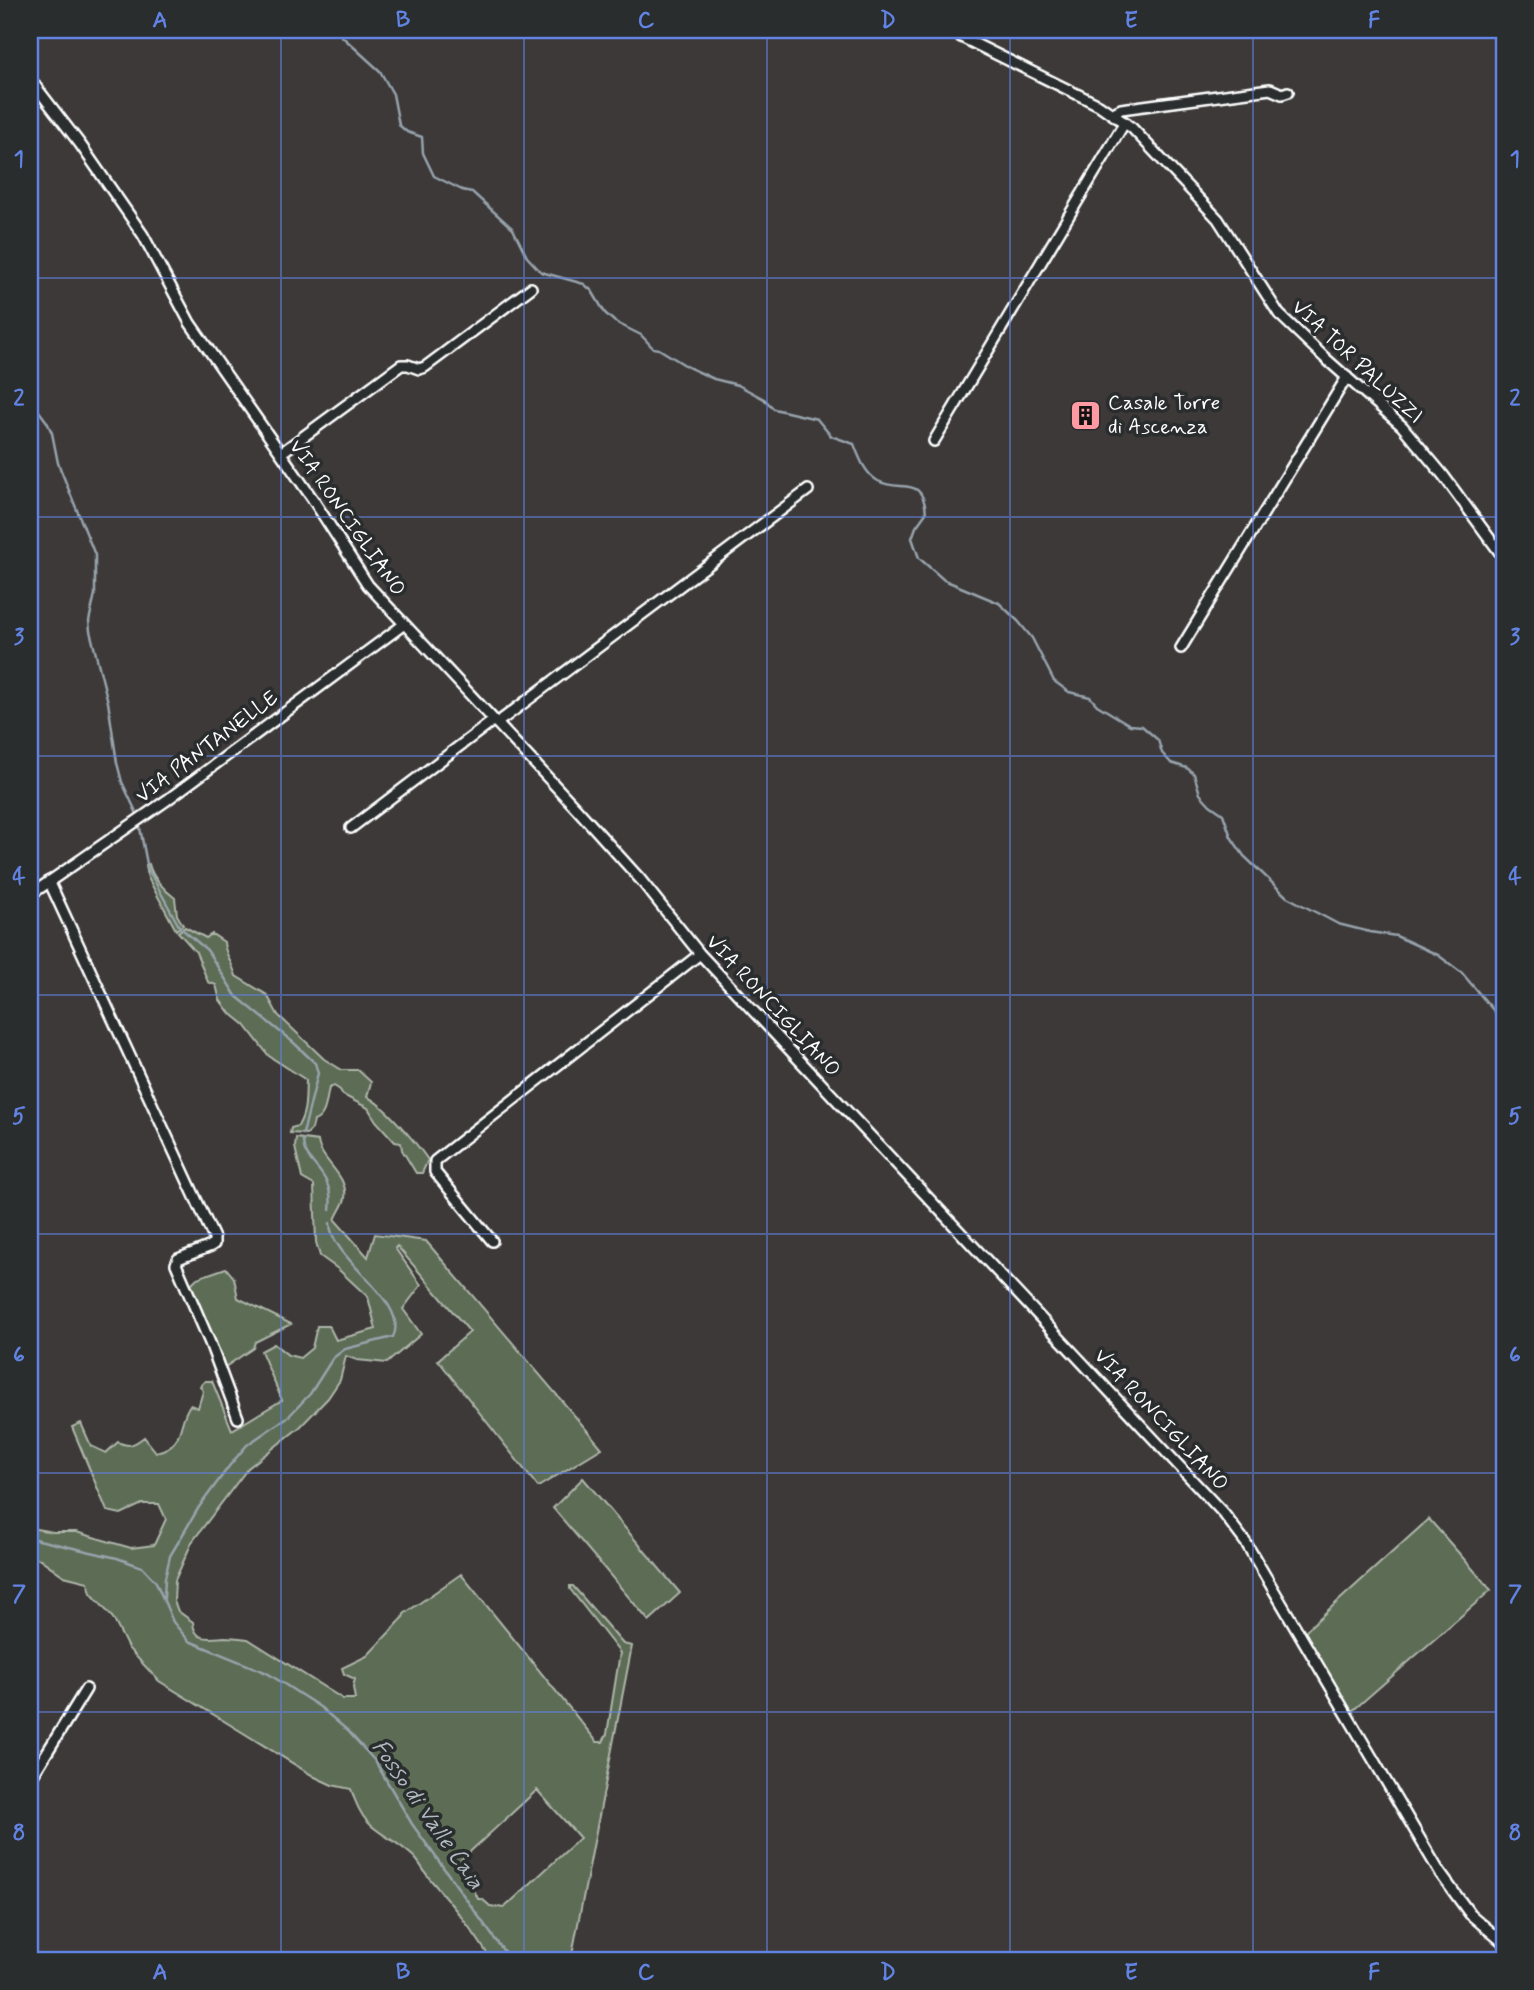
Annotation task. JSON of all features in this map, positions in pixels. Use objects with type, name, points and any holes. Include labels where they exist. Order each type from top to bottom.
[{"type":"street","name":"VIA TOR PALUZZI","points":[[947,30],[1113,113],[1125,122],[1218,219],[1279,314],[1410,435],[1451,485],[1504,558]]},
{"type":"street","name":"VIA RONCIGLIANO","points":[[30,79],[80,144],[143,235],[190,323],[281,453],[364,580],[640,879],[699,954],[1224,1514],[1246,1543],[1440,1873],[1470,1914],[1504,1943]]},
{"type":"street","points":[[1113,113],[1121,109],[1270,89],[1282,94],[1289,92]]},
{"type":"street","points":[[934,441],[1125,122]]},
{"type":"street","points":[[281,453],[401,365],[419,369],[425,367],[531,288]]},
{"type":"street","points":[[1181,648],[1347,377]]},
{"type":"street","points":[[351,828],[808,490]]},
{"type":"street","name":"VIA PANTANELLE","points":[[30,895],[167,800],[403,625]]},
{"type":"street","points":[[49,881],[214,1238],[214,1244],[178,1259],[176,1264],[238,1418]]},
{"type":"street","points":[[492,1241],[435,1172],[435,1161],[699,954]]},
{"type":"street","points":[[30,1780],[86,1689]]},
{"type":"green space","points":[[149,864],[159,883],[175,898],[177,915],[183,925],[176,930],[148,878],[146,865]]},
{"type":"green space","points":[[185,927],[206,938],[212,934],[224,942],[236,976],[267,995],[278,1015],[324,1059],[342,1070],[358,1070],[371,1082],[367,1097],[391,1116],[428,1160],[422,1173],[416,1173],[402,1150],[401,1143],[395,1142],[368,1108],[343,1095],[334,1086],[329,1088],[324,1111],[314,1121],[312,1129],[307,1134],[290,1133],[291,1128],[298,1126],[303,1115],[306,1080],[269,1056],[245,1025],[229,1012],[220,1000],[216,985],[208,982],[196,952],[178,932]]},
{"type":"green space","points":[[296,1138],[318,1141],[324,1155],[343,1182],[345,1190],[344,1201],[335,1220],[368,1257],[375,1234],[426,1241],[602,1448],[538,1487],[438,1360],[470,1332],[397,1246],[395,1248],[421,1285],[403,1309],[421,1334],[387,1363],[346,1356],[340,1380],[328,1398],[300,1427],[248,1468],[192,1542],[175,1580],[174,1601],[178,1611],[193,1622],[196,1633],[200,1636],[248,1639],[343,1699],[355,1699],[355,1679],[344,1674],[342,1668],[367,1656],[404,1614],[461,1574],[597,1742],[603,1742],[607,1734],[620,1653],[570,1589],[570,1586],[573,1586],[623,1644],[632,1646],[571,1960],[491,1960],[470,1928],[416,1859],[369,1824],[351,1789],[332,1785],[315,1777],[159,1681],[128,1648],[113,1618],[91,1593],[88,1582],[64,1576],[40,1559],[30,1557],[30,1528],[76,1532],[131,1548],[154,1545],[166,1519],[159,1504],[142,1504],[121,1514],[107,1511],[72,1427],[81,1423],[91,1446],[106,1453],[118,1442],[132,1444],[144,1437],[156,1452],[166,1449],[177,1439],[190,1405],[198,1408],[203,1391],[200,1386],[205,1381],[212,1381],[232,1430],[282,1400],[261,1351],[274,1344],[288,1355],[300,1358],[312,1348],[317,1326],[329,1326],[336,1340],[376,1329],[368,1297],[320,1256],[316,1242],[314,1185],[302,1178],[295,1147]],"holes":[[[537,1790],[580,1838],[504,1908],[490,1906],[478,1899],[461,1860]]]},
{"type":"green space","points":[[226,1268],[234,1278],[238,1298],[291,1324],[255,1342],[253,1348],[225,1367],[190,1285],[197,1278]]},
{"type":"green space","points":[[583,1478],[680,1593],[649,1621],[553,1508]]},
{"type":"green space","points":[[1429,1519],[1491,1590],[1350,1713],[1303,1633]]},
{"type":"waterway","points":[[335,30],[380,71],[393,94],[399,125],[407,132],[422,137],[423,153],[434,176],[472,192],[513,229],[527,257],[541,272],[584,284],[615,322],[641,335],[653,348],[688,367],[714,379],[738,385],[764,399],[774,409],[817,419],[831,436],[854,444],[866,470],[878,481],[916,489],[924,501],[926,513],[912,538],[919,558],[944,580],[999,603],[1032,638],[1054,681],[1069,692],[1090,697],[1097,705],[1130,725],[1142,726],[1158,740],[1162,753],[1171,763],[1187,768],[1194,774],[1200,794],[1223,814],[1231,837],[1244,856],[1287,897],[1338,924],[1396,936],[1438,955],[1462,973],[1504,1023]]},
{"type":"waterway","points":[[30,399],[52,433],[58,463],[95,555],[95,594],[89,621],[90,631],[108,702],[117,763],[122,782],[137,814]]},
{"type":"waterway","points":[[140,828],[148,869],[180,928]]},
{"type":"waterway","points":[[183,930],[207,950],[236,996],[315,1063],[318,1073],[303,1134]]},
{"type":"waterway","points":[[303,1140],[304,1149],[328,1185],[330,1210]]},
{"type":"waterway","points":[[164,1598],[170,1556],[199,1507],[247,1445],[289,1416],[310,1394],[333,1358],[345,1349],[393,1337],[395,1323],[391,1309],[342,1251],[333,1237],[330,1223]]},
{"type":"waterway","name":"Fosso di Valle Caia","points":[[30,1538],[117,1558],[142,1567],[156,1582],[173,1622],[189,1641],[267,1673],[320,1707],[348,1731],[375,1761],[412,1824],[510,1960]]},
{"type":"place","name":"Casale Torre di Ascenza","points":[[1085,415]]}]
